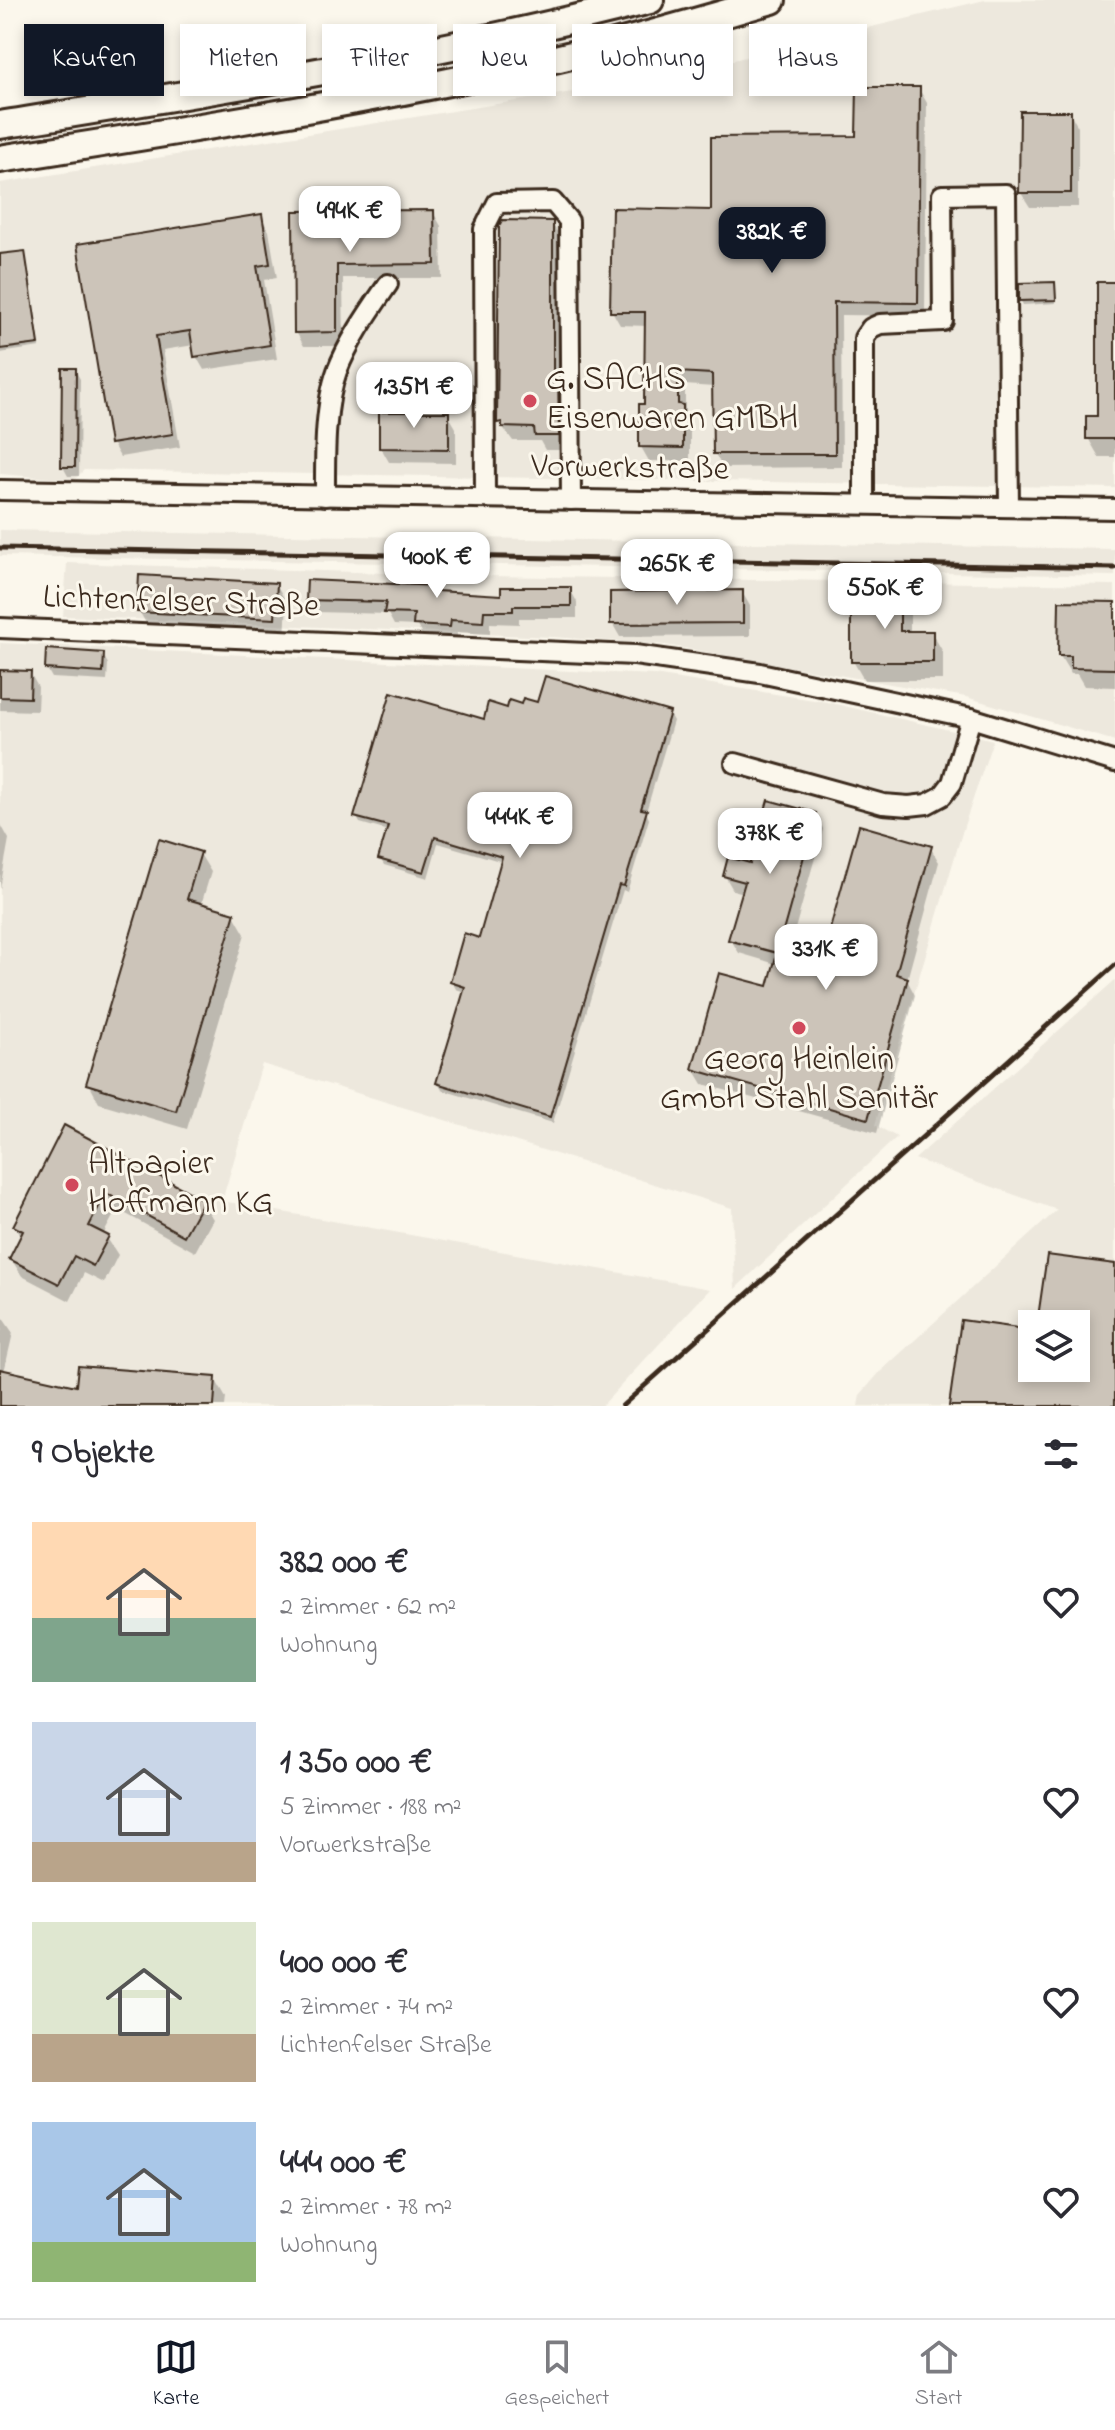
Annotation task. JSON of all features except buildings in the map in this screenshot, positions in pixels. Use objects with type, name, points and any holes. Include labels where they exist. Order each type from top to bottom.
[{"type":"highway","points":[[0,125],[391,60],[555,25],[650,0]]},
{"type":"highway","points":[[0,159],[231,123],[393,93],[551,60],[772,0]]},
{"type":"street","points":[[864,504],[864,338],[871,328],[880,324],[943,321],[942,195],[1006,194],[1009,507]]},
{"type":"street","points":[[485,498],[484,229],[497,203],[553,202],[569,221],[571,500]]},
{"type":"street","points":[[325,496],[326,433],[337,373],[361,323],[388,284]]},
{"type":"street","name":"Vorwerkstraße","points":[[0,490],[1115,509]]},
{"type":"street","name":"Lichtenfelser Straße","points":[[0,628],[635,655],[760,673],[971,718],[1115,762]]},
{"type":"street","points":[[735,763],[883,804],[927,804],[942,796],[952,783],[971,718]]},
{"type":"shaded area","points":[[985,0],[1115,0],[1115,488],[84,470],[74,480],[0,474],[0,183],[572,92],[572,96],[733,96],[733,60],[749,56],[749,96],[867,96],[867,28]]},
{"type":"shaded area","points":[[0,530],[1115,549],[1115,576],[0,556]]},
{"type":"shaded area","points":[[67,563],[482,576],[1115,585],[1115,741],[966,697],[665,645],[553,637],[63,616]]},
{"type":"shaded area","points":[[0,643],[654,675],[827,702],[993,740],[964,826],[875,1125],[897,1137],[735,1289],[732,1208],[262,1064],[222,1201],[710,1289],[602,1406],[0,1406]]},
{"type":"shaded area","points":[[1115,980],[1115,1406],[858,1406],[860,1395],[880,1372],[1057,1210],[915,1159]]},
{"type":"railway","points":[[0,548],[1115,568]]},
{"type":"railway","points":[[622,1406],[1115,965]]},
{"type":"place","name":"G. SACHS Eisenwaren GMBH","points":[[530,401]]},
{"type":"place","name":"Georg Heinlein GmbH Stahl Sanitär","points":[[799,1028]]},
{"type":"place","name":"Altpapier Hoffmann KG","points":[[72,1185]]}]
